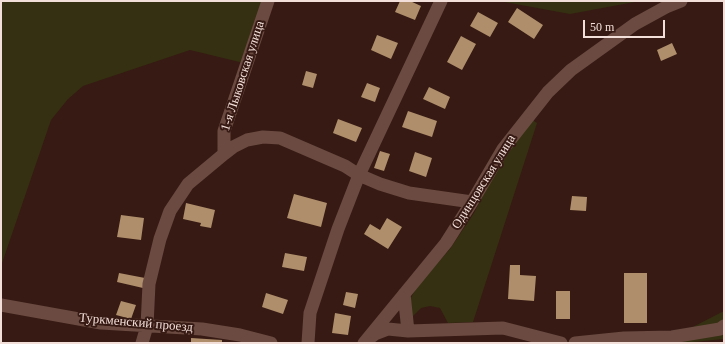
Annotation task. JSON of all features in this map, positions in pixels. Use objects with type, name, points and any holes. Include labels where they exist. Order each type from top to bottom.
[{"type":"street","name":"1-я Лыковская улица","points":[[224,154],[224,131],[268,1]]},
{"type":"street","points":[[308,343],[310,313],[338,230],[359,175],[441,1]]},
{"type":"street","name":"Одинцовская улица","points":[[365,342],[446,243],[472,202],[502,149],[548,92],[571,70],[635,24],[666,7],[681,1]]},
{"type":"street","points":[[142,343],[147,326],[149,284],[160,239],[170,212],[188,184],[233,147],[247,140],[263,137],[280,138],[345,166],[359,175],[380,184],[409,193],[472,202]]},
{"type":"street","points":[[404,294],[408,331]]},
{"type":"street","name":"Туркменский проезд","points":[[1,306],[101,323],[202,329],[240,335],[271,343]]},
{"type":"street","points":[[575,343],[624,338],[672,337],[720,329],[724,326]]},
{"type":"street","points":[[365,342],[375,334],[388,329],[408,331],[503,328],[561,343]]},
{"type":"shaded area","points":[[1,1],[272,1],[252,65],[190,50],[83,86],[68,99],[51,120],[1,266]]},
{"type":"shaded area","points":[[499,1],[640,1],[570,14]]},
{"type":"shaded area","points":[[531,119],[537,123],[473,322],[448,323],[440,308],[430,306],[421,308],[412,317],[408,303],[418,285],[450,249],[474,213],[503,158]]},
{"type":"shaded area","points":[[724,311],[724,339],[683,343],[685,331]]},
{"type":"building","points":[[400,1],[410,1],[421,6],[415,20],[395,12]]},
{"type":"building","points":[[517,8],[543,25],[534,39],[508,22]]},
{"type":"building","points":[[478,12],[498,23],[490,37],[470,26]]},
{"type":"building","points":[[377,35],[398,43],[391,59],[371,50]]},
{"type":"building","points":[[461,36],[476,44],[462,70],[447,62]]},
{"type":"building","points":[[672,43],[677,54],[661,61],[657,50]]},
{"type":"building","points":[[306,71],[317,74],[313,88],[302,85]]},
{"type":"building","points":[[367,83],[380,88],[375,102],[361,97]]},
{"type":"building","points":[[429,87],[450,97],[445,109],[423,99]]},
{"type":"building","points":[[408,111],[437,121],[432,137],[402,127]]},
{"type":"building","points":[[338,119],[362,128],[356,142],[333,133]]},
{"type":"building","points":[[380,151],[390,154],[384,171],[374,168]]},
{"type":"building","points":[[415,152],[432,158],[426,177],[409,171]]},
{"type":"building","points":[[294,194],[327,203],[321,227],[287,218]]},
{"type":"building","points":[[572,196],[587,197],[586,211],[570,210]]},
{"type":"building","points":[[186,203],[215,210],[211,228],[200,226],[201,223],[183,219]]},
{"type":"building","points":[[121,215],[144,218],[141,240],[117,237]]},
{"type":"building","points":[[387,218],[402,227],[388,249],[364,234],[370,224],[380,230]]},
{"type":"building","points":[[285,253],[307,257],[304,271],[282,267]]},
{"type":"building","points":[[510,265],[520,265],[520,275],[536,276],[534,301],[508,299]]},
{"type":"building","points":[[119,273],[145,278],[143,288],[117,282]]},
{"type":"building","points":[[624,273],[647,273],[647,323],[624,323]]},
{"type":"building","points":[[556,291],[570,291],[570,319],[556,319]]},
{"type":"building","points":[[346,292],[358,294],[355,308],[343,305]]},
{"type":"building","points":[[266,293],[288,300],[283,314],[262,307]]},
{"type":"building","points":[[121,301],[136,305],[131,319],[116,315]]},
{"type":"building","points":[[335,313],[351,316],[348,335],[332,333]]},
{"type":"building","points":[[191,338],[222,340],[222,343],[191,343]]}]
